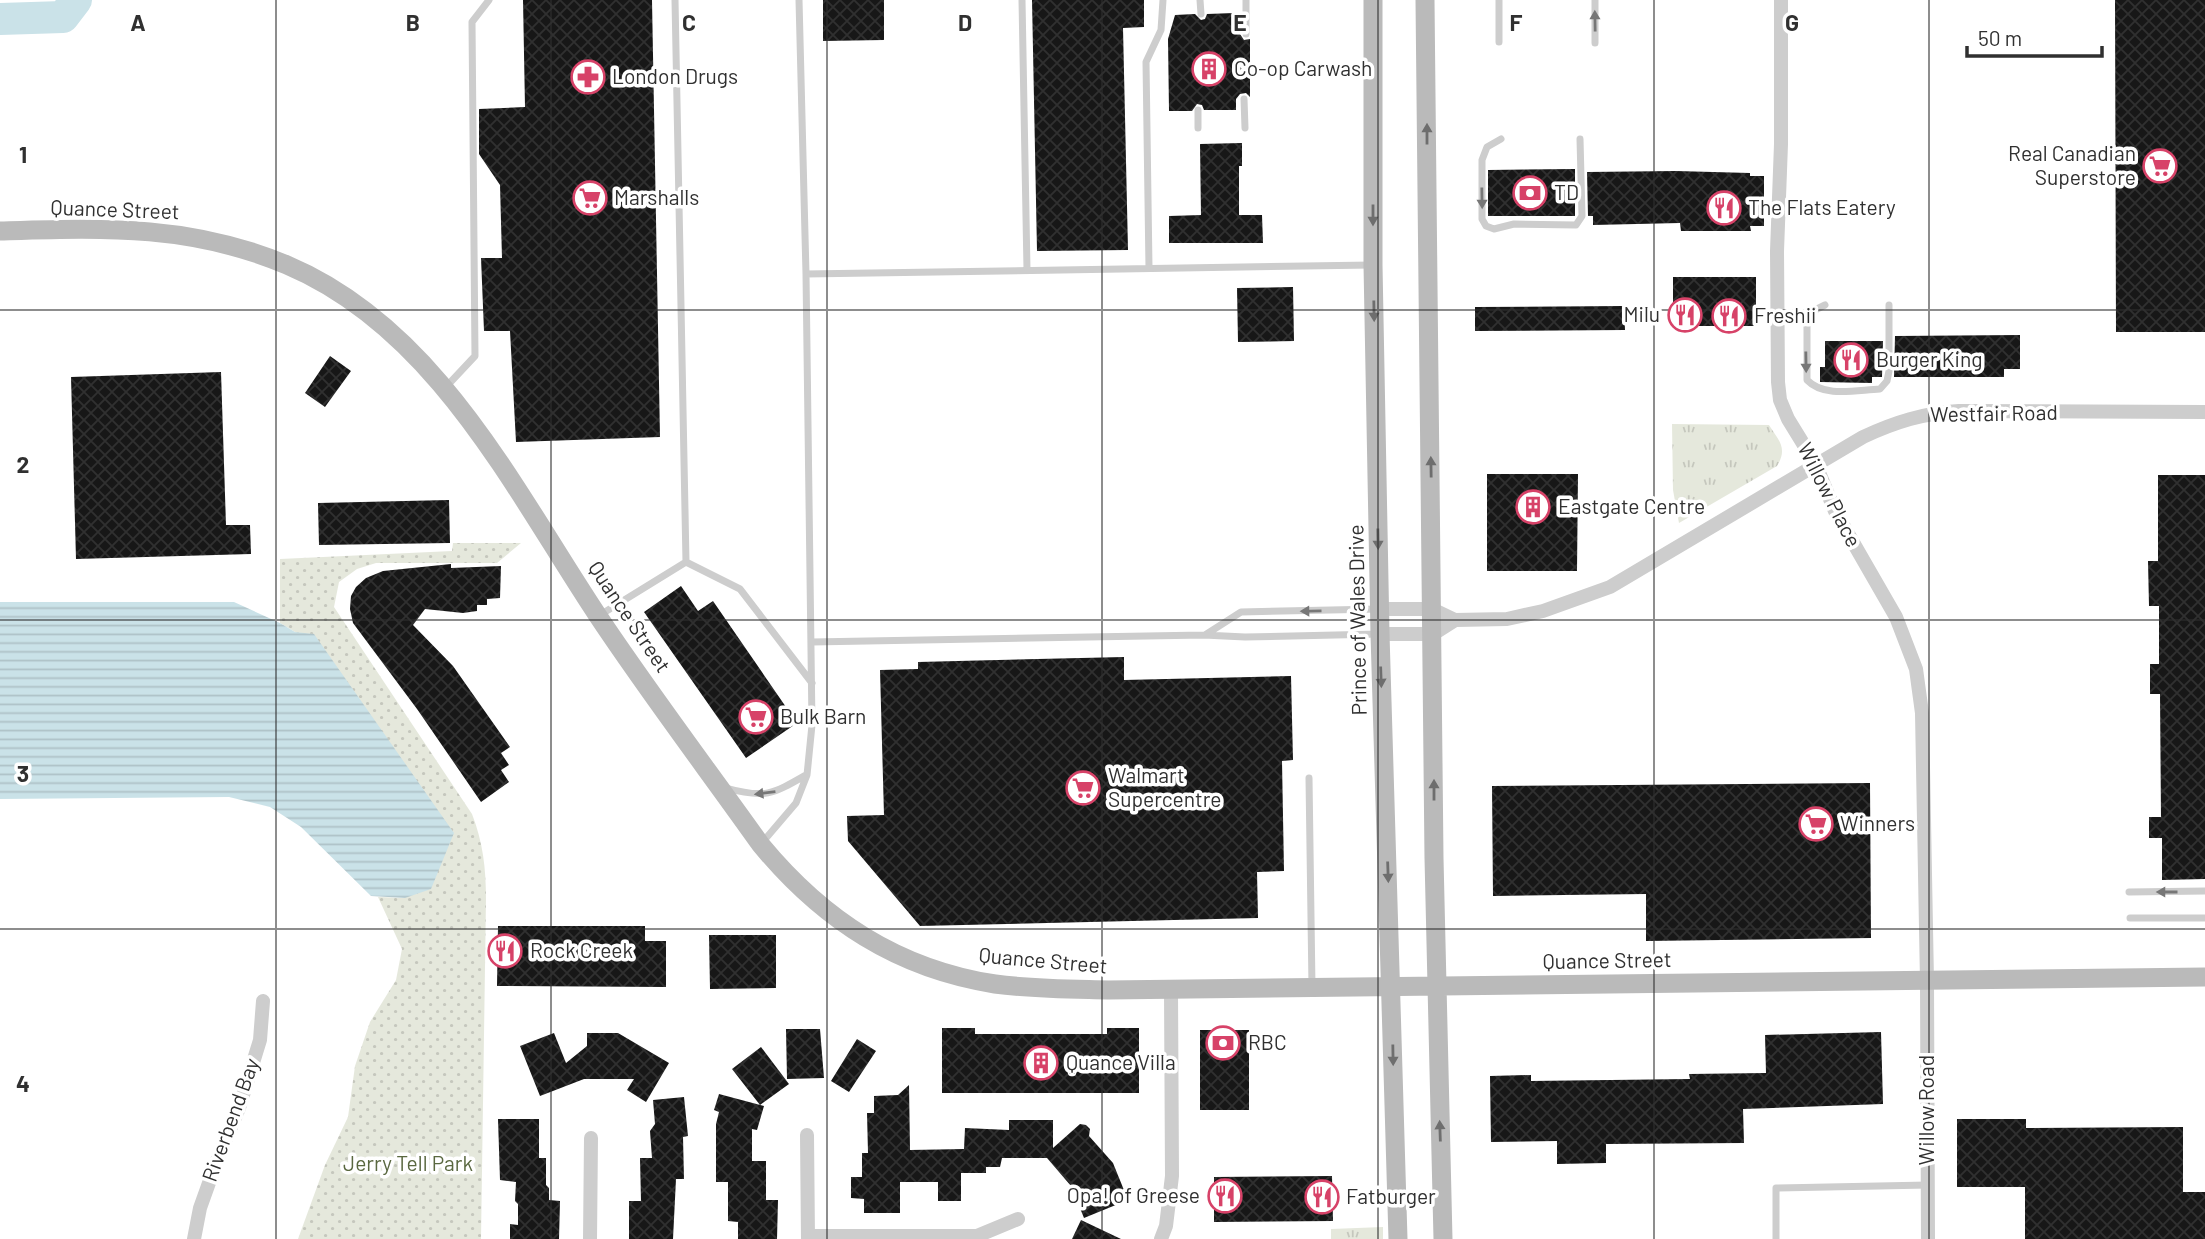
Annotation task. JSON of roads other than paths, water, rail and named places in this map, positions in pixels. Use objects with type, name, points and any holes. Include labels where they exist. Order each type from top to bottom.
[{"type":"street","name":"Prince of Wales Drive","points":[[1373,0],[1373,265],[1379,609],[1398,1239]]},
{"type":"street","points":[[1425,0],[1436,986],[1443,1239]]},
{"type":"street","name":"Willow Place","points":[[1781,0],[1781,144],[1777,251],[1779,393],[1788,419],[1815,463],[1835,512],[1896,617],[1916,669],[1922,713],[1927,981]]},
{"type":"street","name":"Quance Street","points":[[0,231],[115,228],[205,238],[289,266],[352,302],[412,354],[444,389],[478,433],[541,525],[598,616],[761,845],[784,873],[842,924],[879,947],[915,963],[995,984],[1040,988],[1171,990],[2205,977]]},
{"type":"street","name":"Westfair Road","points":[[1379,609],[1432,609],[1455,620],[1507,619],[1544,611],[1610,587],[1815,463],[1885,427],[1921,415],[2205,412]]},
{"type":"street","points":[[1380,635],[1433,634],[1455,620]]},
{"type":"street","name":"Willow Road","points":[[1927,981],[1928,1239]]},
{"type":"street","points":[[1161,1239],[1167,1226],[1173,1166],[1171,990]]},
{"type":"street","name":"Riverbend Bay","points":[[194,1239],[200,1208],[239,1108],[260,1040],[263,1001]]},
{"type":"street","points":[[807,1135],[808,1238],[977,1236],[1018,1219]]},
{"type":"street","points":[[590,1239],[591,1138]]},
{"type":"lane","points":[[444,389],[475,356],[472,22],[489,0]]},
{"type":"lane","points":[[675,0],[686,562]]},
{"type":"lane","points":[[761,845],[796,803],[807,775],[811,755],[813,683],[799,0]]},
{"type":"lane","points":[[1021,0],[1027,270]]},
{"type":"lane","points":[[1149,268],[1146,62],[1161,30],[1163,0]]},
{"type":"lane","points":[[1200,0],[1201,14]]},
{"type":"lane","points":[[1246,0],[1246,34]]},
{"type":"lane","points":[[1499,0],[1499,42]]},
{"type":"lane","points":[[1595,0],[1595,43]]},
{"type":"lane","points":[[1244,99],[1245,128]]},
{"type":"lane","points":[[1198,110],[1198,128]]},
{"type":"lane","points":[[1501,139],[1487,147],[1482,160],[1482,219],[1486,226],[1494,229],[1514,224],[1576,225],[1582,216],[1580,139]]},
{"type":"lane","points":[[806,274],[1373,265]]},
{"type":"lane","points":[[1825,304],[1807,314],[1806,334],[1807,380],[1813,387],[1823,391],[1880,389],[1887,381],[1889,304]]},
{"type":"lane","points":[[598,616],[686,562]]},
{"type":"lane","points":[[686,562],[740,589],[813,683]]},
{"type":"lane","points":[[1204,635],[1241,612],[1379,609]]},
{"type":"lane","points":[[812,642],[1204,635],[1380,635]]},
{"type":"lane","points":[[719,786],[748,794],[773,793],[807,775]]},
{"type":"lane","points":[[1309,778],[1312,988]]},
{"type":"lane","points":[[2129,892],[2205,891]]},
{"type":"lane","points":[[2130,918],[2205,918]]},
{"type":"lane","points":[[1776,1239],[1776,1188],[1928,1185]]},
{"type":"water","points":[[0,602],[234,602],[295,632],[314,634],[454,833],[431,889],[405,898],[371,896],[301,827],[270,807],[229,797],[0,799]]},
{"type":"waterway","points":[[0,19],[63,17],[76,0]]},
{"type":"place","name":"Co-op Carwash","points":[[1209,69]]},
{"type":"place","name":"London Drugs","points":[[588,77]]},
{"type":"place","name":"Real Canadian Superstore","points":[[2160,166]]},
{"type":"place","name":"TD","points":[[1530,193]]},
{"type":"place","name":"Marshalls","points":[[590,198]]},
{"type":"place","name":"The Flats Eatery","points":[[1724,208]]},
{"type":"place","name":"Milu","points":[[1685,315]]},
{"type":"place","name":"Freshii","points":[[1729,316]]},
{"type":"place","name":"Burger King","points":[[1851,360]]},
{"type":"place","name":"Eastgate Centre","points":[[1533,507]]},
{"type":"place","name":"Bulk Barn","points":[[756,717]]},
{"type":"place","name":"Walmart Supercentre","points":[[1083,788]]},
{"type":"place","name":"Winners","points":[[1816,824]]},
{"type":"place","name":"Rock Creek","points":[[505,951]]},
{"type":"place","name":"RBC","points":[[1223,1043]]},
{"type":"place","name":"Quance Villa","points":[[1041,1063]]},
{"type":"place","name":"Opa! of Greese","points":[[1225,1196]]},
{"type":"place","name":"Fatburger","points":[[1322,1197]]},
{"type":"park label","name":"Jerry Tell Park","points":[[408,1164]]}]
